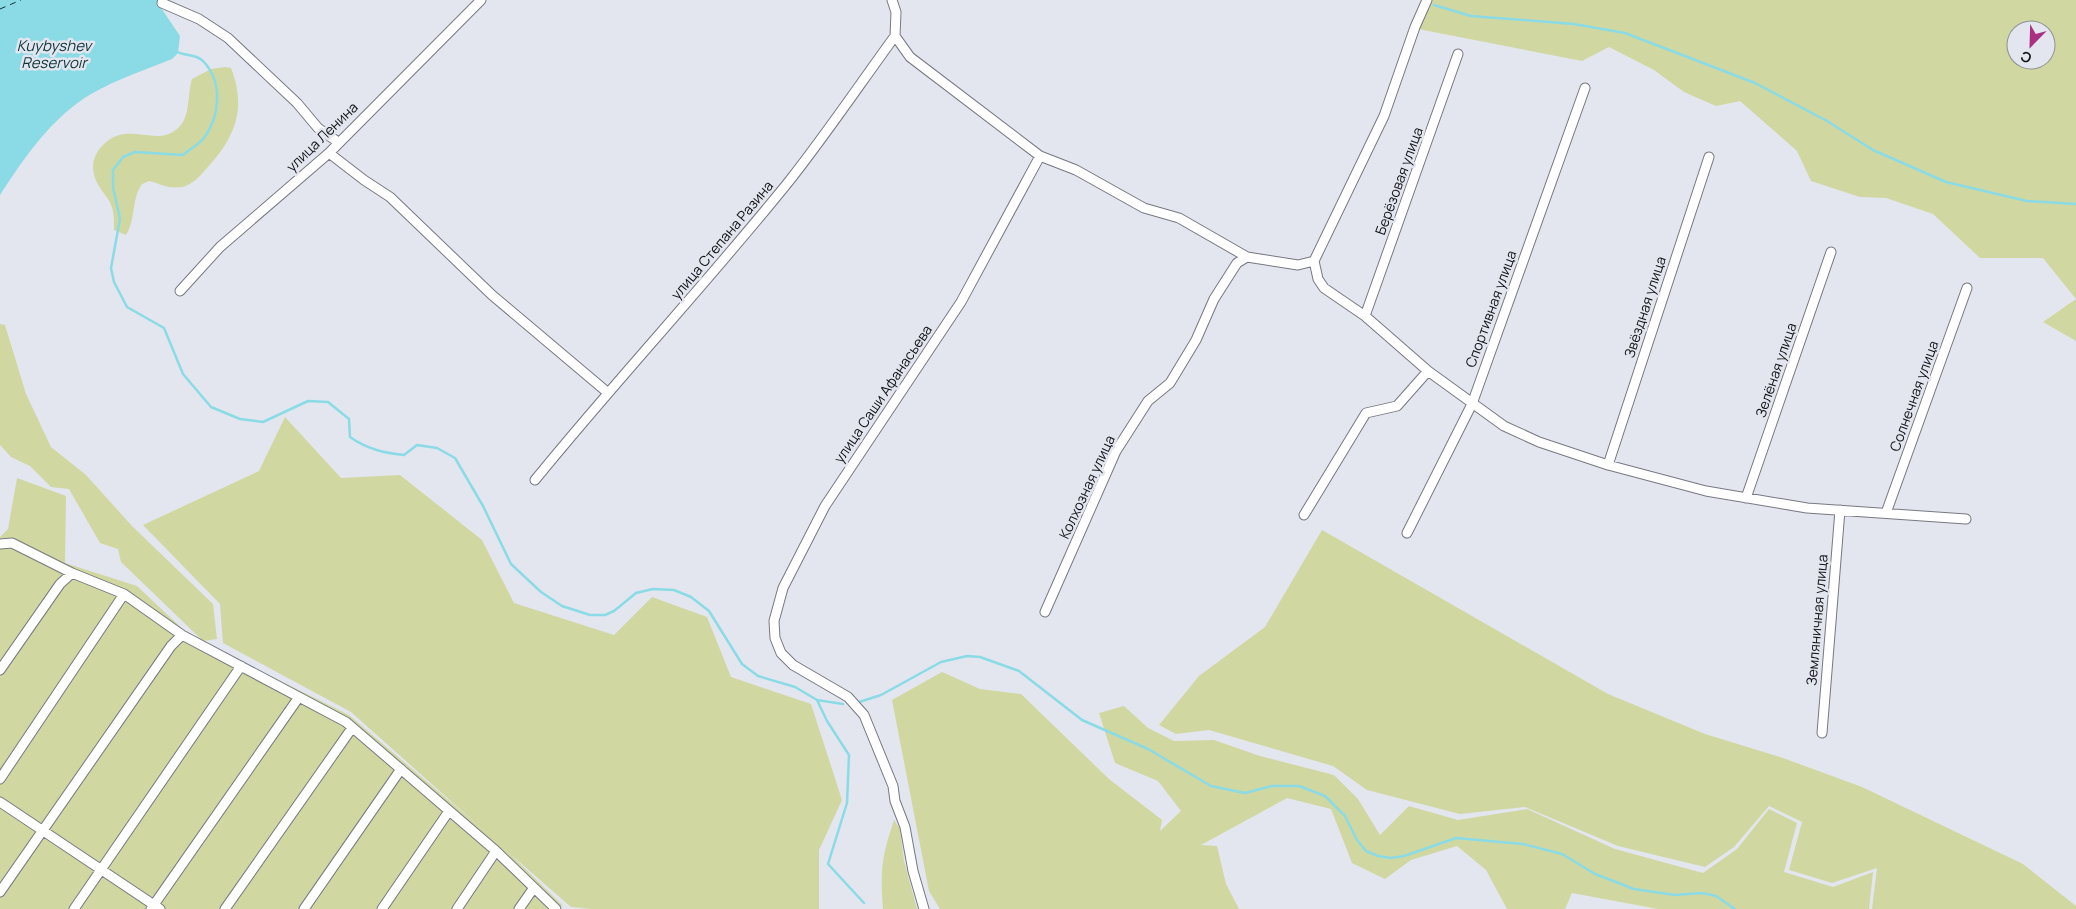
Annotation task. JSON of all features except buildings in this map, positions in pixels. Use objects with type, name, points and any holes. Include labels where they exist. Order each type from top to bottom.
[{"type":"street","name":"улица Ленина","points":[[180,291],[220,247],[329,153],[480,0]]},
{"type":"street","points":[[892,0],[896,12],[895,36],[910,57],[1040,156],[1076,170],[1144,208],[1179,218],[1247,257],[1298,265],[1314,261]]},
{"type":"street","points":[[1427,0],[1415,27],[1384,116],[1314,261],[1318,279],[1324,288],[1365,316],[1428,371],[1472,404],[1504,426],[1539,442],[1608,465],[1706,491],[1807,508],[1966,520]]},
{"type":"street","points":[[163,1],[198,19],[228,38],[298,103],[318,128],[338,142]]},
{"type":"street","name":"улица Степана Разина","points":[[535,480],[607,392],[652,345],[791,179],[895,36]]},
{"type":"street","name":"Берёзовая улица","points":[[1365,316],[1458,54]]},
{"type":"street","name":"Спортивная улица","points":[[1408,533],[1472,404],[1585,88]]},
{"type":"street","points":[[329,153],[364,180],[390,196],[492,295],[607,392]]},
{"type":"street","name":"улица Саши Афанасьева","points":[[924,909],[913,871],[906,827],[895,802],[893,786],[864,715],[848,697],[808,676],[781,653],[774,638],[774,621],[783,588],[825,506],[961,302],[1040,156]]},
{"type":"street","name":"Звёздная улица","points":[[1608,465],[1709,157]]},
{"type":"street","name":"Зелёная улица","points":[[1746,498],[1831,252]]},
{"type":"street","name":"Колхозная улица","points":[[1045,612],[1116,452],[1148,401],[1170,383],[1196,340],[1214,299],[1237,263],[1247,257]]},
{"type":"street","name":"Солнечная улица","points":[[1886,514],[1967,288]]},
{"type":"street","points":[[1304,515],[1366,413],[1397,406],[1428,371]]},
{"type":"street","name":"Земляничная улица","points":[[1822,733],[1840,510]]},
{"type":"street","points":[[0,544],[12,543],[72,573],[124,594],[182,635],[299,697],[352,728],[496,851],[533,889],[556,909]]},
{"type":"street","points":[[0,670],[60,584],[72,573]]},
{"type":"street","points":[[0,779],[124,594]]},
{"type":"street","points":[[0,892],[171,646],[182,635]]},
{"type":"street","points":[[74,909],[241,666]]},
{"type":"street","points":[[0,802],[155,908],[299,697]]},
{"type":"street","points":[[225,909],[352,728]]},
{"type":"street","points":[[304,909],[401,770]]},
{"type":"street","points":[[382,909],[450,811]]},
{"type":"street","points":[[457,909],[496,851]]},
{"type":"street","points":[[519,909],[533,889]]},
{"type":"green space","points":[[1432,0],[2076,0],[2076,299],[2043,258],[1980,258],[1933,214],[1886,198],[1860,197],[1811,181],[1797,151],[1740,101],[1716,106],[1684,92],[1654,70],[1609,47],[1582,61],[1418,29]]},
{"type":"green space","points":[[231,68],[236,83],[238,110],[231,134],[224,146],[201,174],[186,186],[164,186],[149,181],[142,184],[136,196],[131,223],[126,235],[114,230],[111,205],[94,175],[93,167],[98,150],[111,138],[121,135],[160,136],[177,129],[187,113],[192,79],[211,69]]},
{"type":"green space","points":[[2076,299],[2076,341],[2043,322]]},
{"type":"green space","points":[[0,324],[5,325],[26,394],[51,447],[86,475],[132,526],[213,604],[217,639],[203,641],[121,562],[118,549],[100,543],[69,489],[51,487],[30,466],[11,457],[0,445]]},
{"type":"green space","points":[[285,417],[341,478],[400,475],[482,540],[514,603],[614,635],[652,597],[707,617],[731,677],[811,704],[842,800],[819,850],[819,909],[592,909],[571,907],[507,851],[562,905],[560,909],[0,909],[0,537],[8,529],[17,478],[66,496],[65,563],[137,586],[190,636],[349,715],[481,828],[351,712],[223,643],[220,604],[143,525],[259,471]]},
{"type":"green space","points":[[1322,530],[1608,694],[1705,734],[1783,758],[1862,787],[2023,864],[2076,906],[2076,909],[1872,909],[1877,868],[1832,883],[1789,870],[1802,822],[1769,806],[1734,847],[1705,867],[1618,846],[1525,807],[1460,814],[1367,790],[1333,766],[1209,730],[1176,734],[1159,725],[1199,676],[1265,627]]},
{"type":"green space","points":[[942,672],[980,689],[1021,694],[1109,779],[1162,820],[1160,831],[1181,811],[1158,781],[1115,763],[1099,713],[1124,706],[1148,728],[1174,741],[1214,740],[1260,756],[1334,775],[1358,799],[1380,835],[1409,806],[1458,820],[1527,809],[1615,849],[1703,873],[1737,849],[1769,809],[1797,823],[1784,872],[1833,887],[1873,872],[1869,909],[1658,909],[1572,893],[1565,909],[1507,909],[1486,870],[1457,846],[1411,860],[1385,879],[1352,863],[1331,809],[1287,798],[1201,845],[1217,846],[1226,884],[1239,909],[940,909],[929,891],[892,700]]},
{"type":"green space","points":[[894,820],[900,829],[904,861],[917,909],[883,909],[883,864]]},
{"type":"water","name":"Kuybyshev Reservoir","points":[[0,0],[159,0],[159,5],[180,36],[178,53],[172,59],[121,79],[91,94],[64,114],[40,139],[0,195]]},
{"type":"waterway","points":[[1434,5],[1471,16],[1574,24],[1625,33],[1755,83],[1827,121],[1873,150],[1946,182],[2027,201],[2076,204]]},
{"type":"waterway","points":[[176,51],[201,59],[210,70],[217,89],[216,110],[204,138],[183,155],[135,152],[123,157],[113,170],[113,187],[120,219],[111,268],[114,282],[127,307],[164,328],[183,374],[211,407],[240,419],[263,422],[308,401],[328,402],[349,419],[350,437],[363,445],[383,452],[404,455],[417,445],[437,448],[455,458],[483,506],[511,564],[541,592],[562,606],[590,615],[605,615],[614,611],[636,593],[653,589],[674,590],[691,597],[709,611],[742,664],[758,676],[795,687],[817,700],[827,721],[849,755],[847,803],[828,864],[864,903]]},
{"type":"waterway","points":[[856,703],[881,695],[941,662],[967,656],[980,657],[1019,671],[1082,720],[1148,749],[1211,786],[1245,793],[1272,786],[1299,786],[1325,796],[1345,816],[1357,840],[1366,851],[1378,856],[1391,858],[1404,856],[1456,838],[1523,844],[1562,854],[1595,874],[1634,889],[1675,895],[1702,893],[1716,896],[1735,909]]},
{"type":"waterway","points":[[817,700],[843,704]]},
{"type":"ferry route","points":[[0,9],[21,0]]}]
